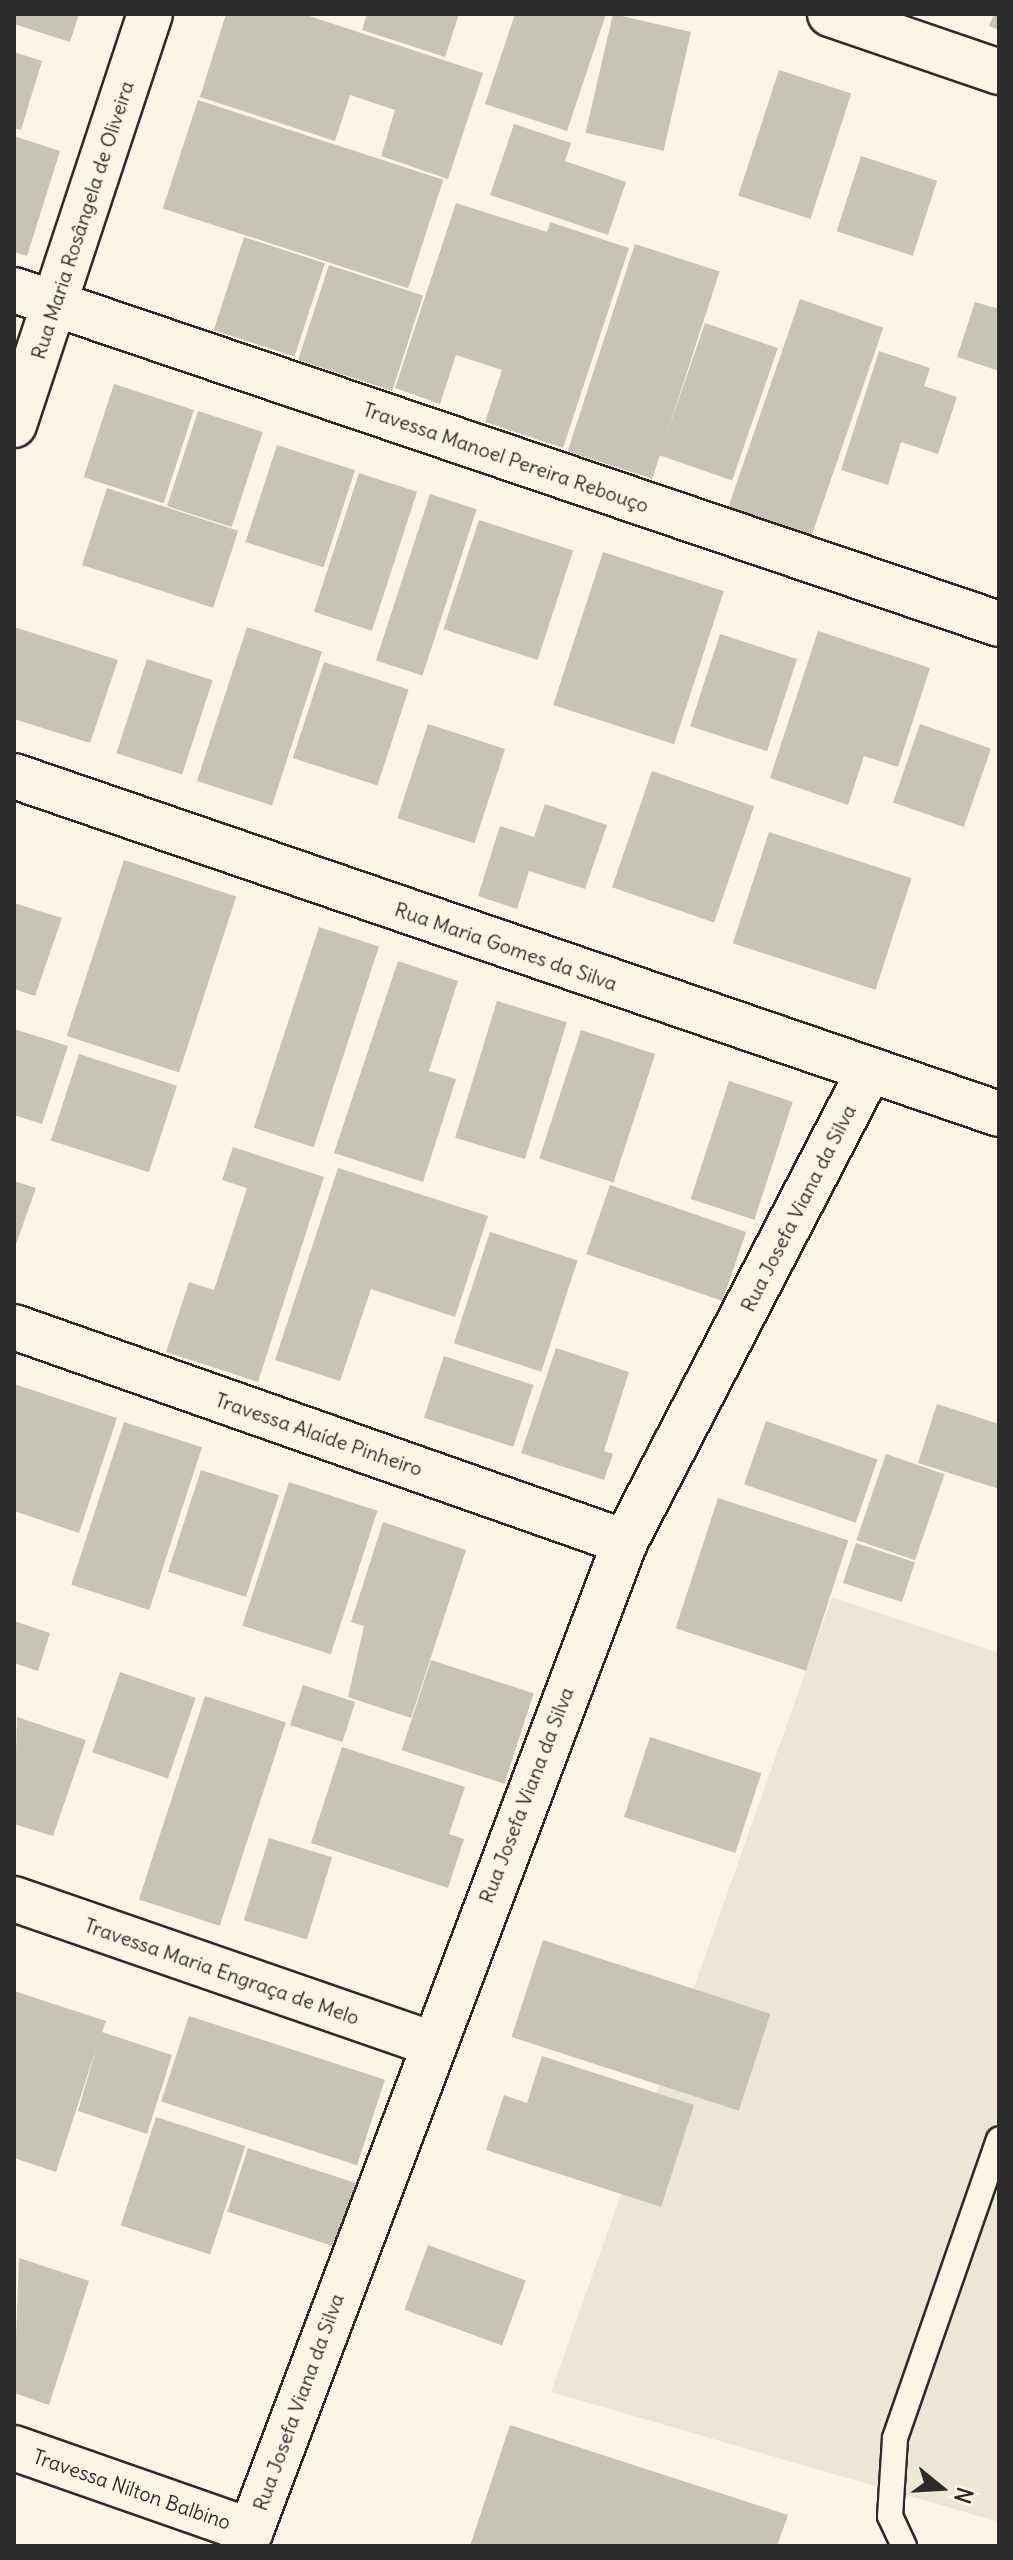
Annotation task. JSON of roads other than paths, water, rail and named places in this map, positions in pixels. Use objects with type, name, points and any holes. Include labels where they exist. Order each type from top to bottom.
[{"type":"street","name":"Rua Maria Rosângela de Oliveira","points":[[14,425],[150,14]]},
{"type":"street","points":[[830,14],[999,72]]},
{"type":"street","name":"Travessa Manoel Pereira Rebouço","points":[[14,290],[999,624]]},
{"type":"street","name":"Rua Maria Gomes da Silva","points":[[14,776],[999,1114]]},
{"type":"street","name":"Rua Josefa Viana da Silva","points":[[248,2538],[430,2043],[625,1542],[869,1071]]},
{"type":"street","name":"Travessa Alaíde Pinheiro","points":[[14,1327],[625,1542]]},
{"type":"street","name":"Travessa Maria Engraça de Melo","points":[[14,1899],[430,2043]]},
{"type":"street","name":"Travessa Nilton Balbino","points":[[14,2448],[248,2538]]},
{"type":"lane","points":[[904,2546],[890,2516],[895,2438],[999,2140]]}]
